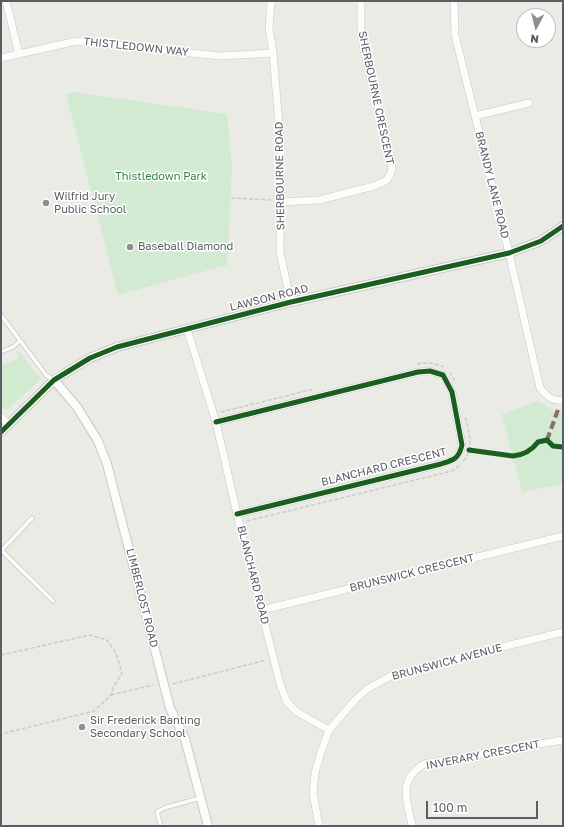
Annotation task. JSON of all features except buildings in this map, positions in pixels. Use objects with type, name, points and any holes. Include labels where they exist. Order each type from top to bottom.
[{"type":"street","points":[[6,1],[19,54]]},
{"type":"street","name":"SHERBOURNE ROAD","points":[[271,1],[269,28],[273,53],[281,149],[280,253],[291,302]]},
{"type":"street","name":"SHERBOURNE CRESCENT","points":[[281,202],[319,200],[374,186],[387,180],[392,170],[391,159],[364,50],[361,28],[361,1]]},
{"type":"street","name":"BRANDY LANE ROAD","points":[[454,1],[455,35],[509,253],[540,388],[547,397],[557,401],[563,400]]},
{"type":"street","name":"THISTLEDOWN WAY","points":[[1,58],[77,41],[220,56],[273,53]]},
{"type":"street","points":[[475,116],[529,104]]},
{"type":"street","name":"LAWSON ROAD","points":[[1,432],[54,380],[90,358],[117,346],[291,302],[509,253],[541,241],[563,226]]},
{"type":"street","name":"BLANCHARD ROAD","points":[[187,329],[216,422],[237,514],[280,684],[287,702],[297,712],[329,730]]},
{"type":"street","name":"BLANCHARD CRESCENT","points":[[216,422],[418,372],[430,371],[443,375],[452,392],[462,445],[461,452],[456,458],[441,464],[237,514]]},
{"type":"street","name":"LIMBERLOST ROAD","points":[[54,380],[77,407],[98,441],[107,464],[170,708],[185,739],[208,826]]},
{"type":"street","points":[[1,417],[8,424]]},
{"type":"street","name":"BRUNSWICK CRESCENT","points":[[262,610],[563,536]]},
{"type":"street","name":"BRUNSWICK AVENUE","points":[[319,826],[313,793],[315,773],[320,752],[329,730],[355,700],[367,689],[391,676],[433,664],[563,632]]},
{"type":"street","name":"INVERARY CRESCENT","points":[[412,826],[405,788],[415,770],[424,764],[563,740]]},
{"type":"lane","points":[[1,316],[46,376],[54,380]]},
{"type":"lane","points":[[1,352],[20,341]]},
{"type":"lane","points":[[32,518],[1,550],[53,601]]},
{"type":"lane","points":[[161,826],[157,812],[164,808],[201,798]]},
{"type":"path","points":[[231,198],[272,200]]},
{"type":"path","points":[[412,365],[428,362],[444,367],[451,373],[457,388]]},
{"type":"path","points":[[219,413],[320,388]]},
{"type":"path","points":[[247,521],[454,470],[466,458],[469,450],[470,437],[464,416]]},
{"type":"path","points":[[1,655],[90,635],[107,640],[116,653],[122,673],[113,688],[111,695]]},
{"type":"path","points":[[173,684],[266,660]]},
{"type":"path","points":[[1,734],[94,711],[111,695],[153,685]]},
{"type":"green space","name":"Thistledown Park","points":[[73,92],[227,114],[232,169],[227,265],[118,295],[66,94]]},
{"type":"green space","points":[[18,350],[41,379],[7,410],[1,405],[1,365],[19,358],[16,351]]},
{"type":"green space","points":[[538,401],[553,411],[563,410],[563,484],[522,492],[502,414]]},
{"type":"marked path","points":[[547,440],[559,407]]},
{"type":"cycle path","points":[[1,432],[54,380],[90,358],[117,347],[291,302],[509,253],[541,241],[563,226]]},
{"type":"cycle path","points":[[216,422],[418,372],[430,371],[443,375],[452,392],[462,445],[461,450],[452,460],[237,514]]},
{"type":"cycle path","points":[[469,450],[513,456],[530,450],[538,442],[547,440],[553,446],[563,447]]},
{"type":"place","name":"Wilfrid Jury Public School","points":[[46,203]]},
{"type":"place","name":"Baseball Diamond","points":[[130,247]]},
{"type":"place","name":"Sir Frederick Banting Secondary School","points":[[82,727]]}]
